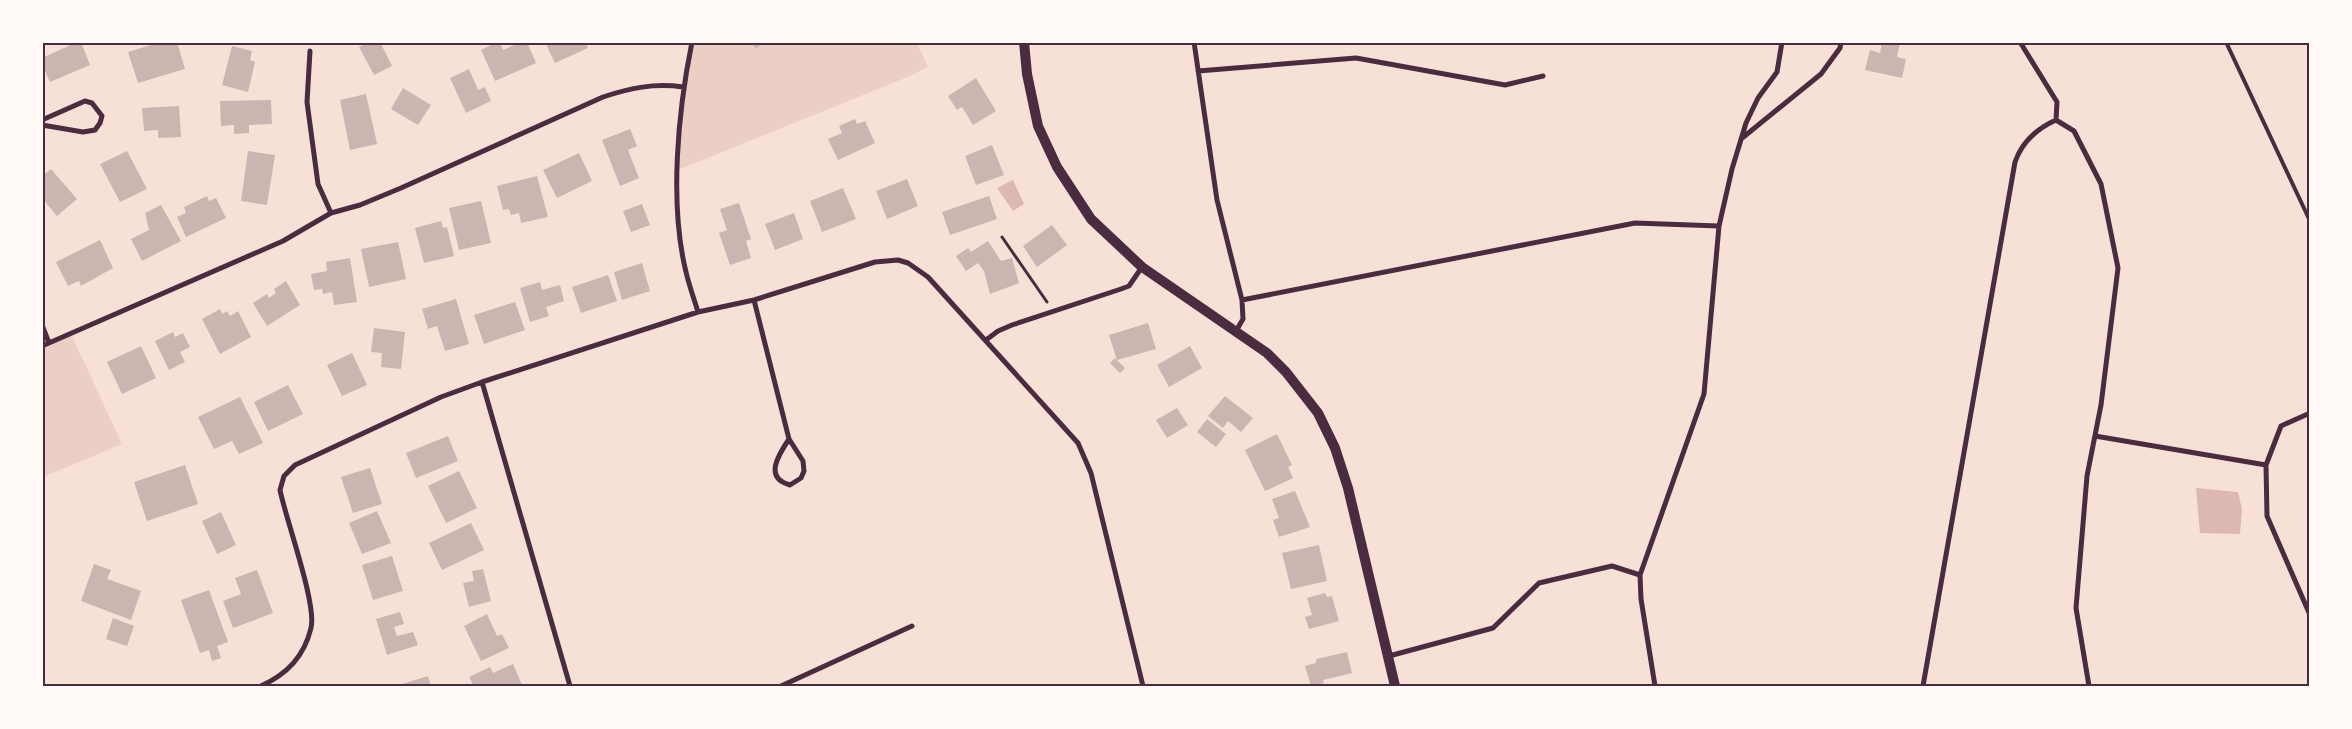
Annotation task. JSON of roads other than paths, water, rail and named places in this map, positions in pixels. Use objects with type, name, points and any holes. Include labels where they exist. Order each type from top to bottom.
[{"type":"main road","points":[[1024,42],[1032,101],[1038,126],[1057,167],[1091,219],[1142,268],[1267,353],[1286,372],[1318,413],[1328,432],[1348,488],[1396,686]]},
{"type":"street","points":[[692,42],[683,87],[677,204],[686,271],[698,312]]},
{"type":"street","points":[[1194,42],[1217,200],[1242,300],[1243,319],[1236,331]]},
{"type":"street","points":[[1655,686],[1641,599],[1640,575],[1704,394],[1719,226],[1741,139],[1758,98],[1777,72],[1782,42]]},
{"type":"street","points":[[1741,139],[1821,74],[1840,48],[1841,42]]},
{"type":"street","points":[[2020,42],[2057,102],[2056,120]]},
{"type":"street","points":[[310,51],[307,102],[318,184],[331,213]]},
{"type":"street","points":[[1198,71],[1356,58],[1505,85],[1543,76]]},
{"type":"street","points":[[42,346],[283,241],[331,213],[360,205],[401,188],[603,97],[629,88],[648,85],[683,87]]},
{"type":"street","points":[[42,120],[85,101],[92,103],[102,116],[95,130],[83,132],[42,125]]},
{"type":"street","points":[[2056,120],[2074,131],[2102,184],[2118,268],[2095,436],[2087,476],[2076,608],[2089,686]]},
{"type":"street","points":[[1923,686],[2014,162],[2021,144],[2045,125],[2056,120]]},
{"type":"street","points":[[1242,300],[1635,224],[1719,226]]},
{"type":"street","points":[[261,686],[280,677],[294,665],[305,645],[312,626],[310,603],[280,490],[284,476],[295,465],[319,452],[440,397],[482,382],[698,312],[754,300],[874,262],[898,260],[908,263],[928,277],[1078,443],[1091,473],[1143,686]]},
{"type":"street","points":[[986,340],[998,331],[1121,290],[1135,280],[1142,268]]},
{"type":"street","points":[[754,300],[789,439],[803,461],[804,471],[801,478],[790,485],[783,483],[776,475],[774,466],[776,458],[789,439]]},
{"type":"street","points":[[42,325],[49,343]]},
{"type":"street","points":[[482,382],[570,686]]},
{"type":"street","points":[[2310,413],[2281,426],[2266,464],[2267,516],[2310,615]]},
{"type":"street","points":[[2095,436],[2266,464]]},
{"type":"street","points":[[1389,656],[1493,628],[1539,583],[1612,566],[1640,575]]},
{"type":"street","points":[[781,686],[912,626]]},
{"type":"lane","points":[[2226,42],[2310,221]]}]
